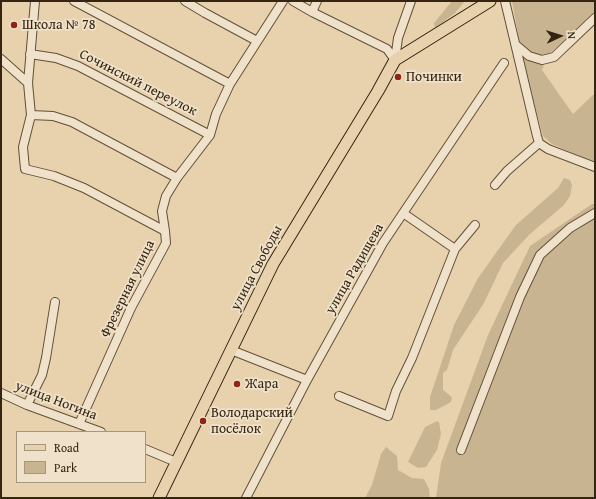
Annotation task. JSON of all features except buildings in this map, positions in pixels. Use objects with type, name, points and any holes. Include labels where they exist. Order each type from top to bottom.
[{"type":"main road","points":[[395,60],[490,1]]},
{"type":"main road","name":"улица Свободы","points":[[159,498],[273,264],[378,91],[395,60]]},
{"type":"street","points":[[35,1],[28,83],[31,115],[24,147],[25,169],[54,176],[84,188],[165,231]]},
{"type":"street","points":[[74,1],[230,84]]},
{"type":"street","points":[[185,1],[257,41]]},
{"type":"street","name":"Фрезерная улица","points":[[79,424],[131,308],[166,243],[162,211],[166,196],[177,178],[210,134],[216,114],[230,84],[283,1]]},
{"type":"street","points":[[293,1],[386,49],[395,60]]},
{"type":"street","points":[[312,12],[317,1]]},
{"type":"street","points":[[395,60],[398,38],[411,1]]},
{"type":"street","points":[[505,1],[536,136],[539,143],[548,149],[595,167]]},
{"type":"street","points":[[516,45],[529,56],[542,60],[554,57],[595,18]]},
{"type":"street","name":"Сочинский переулок","points":[[30,54],[56,58],[78,66],[210,134]]},
{"type":"street","points":[[1,59],[28,83]]},
{"type":"street","name":"улица Радищева","points":[[246,498],[307,380],[384,243],[504,63]]},
{"type":"street","points":[[31,115],[53,116],[72,122],[177,178]]},
{"type":"street","points":[[495,185],[539,143]]},
{"type":"street","points":[[148,222],[162,211]]},
{"type":"street","points":[[461,450],[520,297],[540,256],[570,228],[595,213]]},
{"type":"street","points":[[403,214],[455,249]]},
{"type":"street","points":[[339,396],[388,416],[396,391],[412,358],[455,249],[474,225]]},
{"type":"street","points":[[27,405],[42,375],[55,302]]},
{"type":"street","points":[[231,350],[307,380]]},
{"type":"street","name":"улица Ногина","points":[[1,393],[27,405],[98,431]]},
{"type":"street","points":[[146,449],[176,462]]},
{"type":"green space","points":[[452,1],[465,1],[455,13],[435,28],[434,23]]},
{"type":"green space","points":[[512,1],[595,1],[595,13],[548,55],[542,70],[573,114],[595,93],[595,163],[552,144],[543,136],[523,62]]},
{"type":"green space","points":[[564,178],[570,180],[572,185],[570,196],[564,205],[530,234],[503,263],[484,303],[453,350],[447,370],[443,373],[443,390],[452,397],[451,402],[436,410],[430,410],[430,397],[454,325],[478,278],[516,225],[558,188]]},
{"type":"green space","points":[[592,204],[595,204],[595,498],[436,498],[441,463],[488,335],[530,246]]},
{"type":"green space","points":[[437,421],[439,422],[441,434],[437,450],[426,467],[418,468],[408,462],[425,427]]},
{"type":"green space","points":[[386,447],[397,456],[398,470],[412,478],[424,479],[429,489],[430,498],[365,498],[372,485],[381,454]]},
{"type":"place","name":"Школа № 78","points":[[14,25]]},
{"type":"place","name":"Починки","points":[[398,77]]},
{"type":"place","name":"Жара","points":[[237,384]]},
{"type":"place","name":"Володарский посёлок","points":[[203,421]]}]
